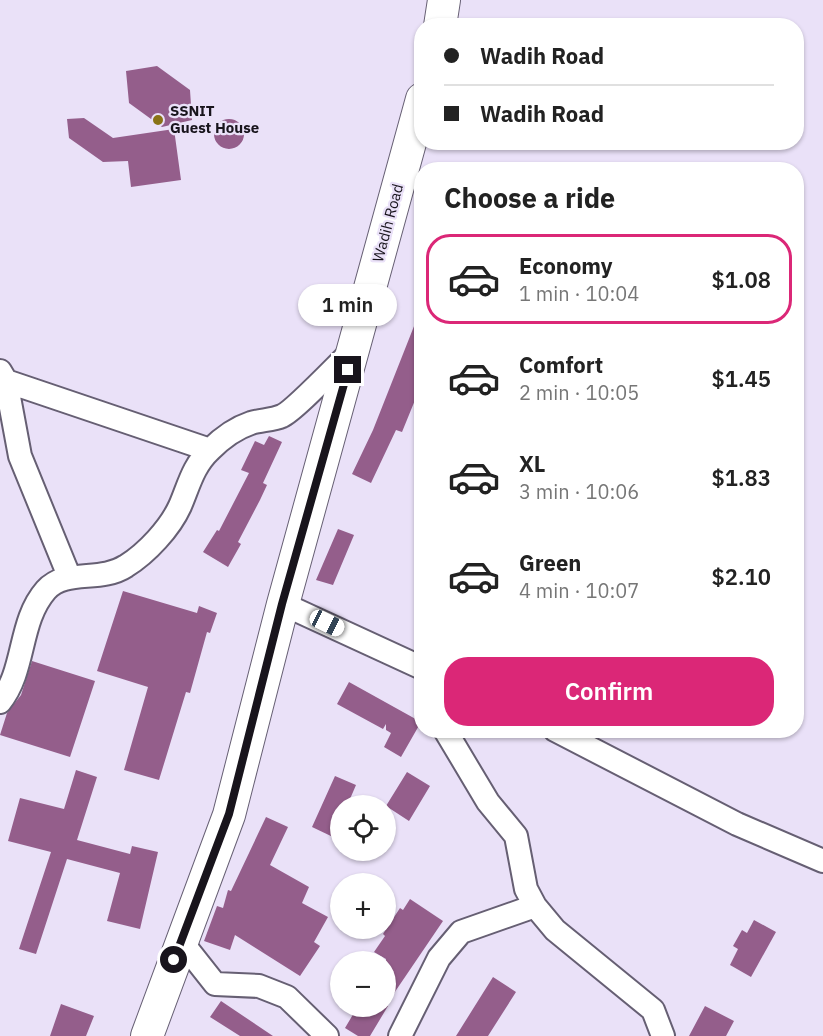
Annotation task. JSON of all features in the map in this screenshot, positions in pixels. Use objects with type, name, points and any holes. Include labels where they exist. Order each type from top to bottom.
[{"type":"street","points":[[441,18],[444,0]]},
{"type":"street","name":"Wadih Road","points":[[147,1036],[229,814],[282,604],[414,128]]},
{"type":"street","points":[[0,702],[13,680],[33,606],[48,588],[69,576],[95,577],[126,567],[164,533],[179,507],[195,468],[210,450],[232,432],[251,423],[284,416],[354,349]]},
{"type":"street","points":[[3,376],[210,450]]},
{"type":"street","points":[[3,376],[20,456],[69,576]]},
{"type":"street","points":[[282,604],[414,664]]},
{"type":"street","points":[[450,738],[488,802],[516,836],[526,889],[535,906],[555,930],[653,1010],[663,1036]]},
{"type":"street","points":[[570,738],[737,824],[823,861]]},
{"type":"street","points":[[400,1036],[439,958],[461,932],[535,906]]},
{"type":"street","points":[[181,941],[215,984],[259,986],[287,997],[327,1036]]},
{"type":"building","points":[[157,66],[190,90],[192,120],[162,127],[129,103],[126,71]]},
{"type":"building","points":[[84,118],[113,138],[174,129],[181,180],[131,187],[128,161],[103,162],[69,138],[67,119]]},
{"type":"building","points":[[229,119],[240,123],[244,134],[240,145],[229,149],[218,145],[214,134],[218,123]]},
{"type":"building","points":[[414,326],[414,403],[402,432],[396,430],[371,483],[352,474],[373,430]]},
{"type":"building","points":[[269,436],[282,442],[263,483],[267,485],[238,542],[241,544],[228,567],[203,552],[217,530],[219,531],[249,473],[241,470],[255,441],[264,445]]},
{"type":"building","points":[[338,529],[354,535],[333,585],[316,580]]},
{"type":"building","points":[[123,591],[197,613],[199,606],[217,613],[210,633],[207,632],[190,693],[186,692],[159,780],[124,770],[148,687],[97,671]]},
{"type":"building","points":[[32,661],[95,681],[70,757],[0,735],[7,713],[21,695]]},
{"type":"building","points":[[349,682],[414,718],[414,734],[401,757],[384,747],[391,733],[386,730],[386,724],[383,729],[337,704]]},
{"type":"building","points":[[76,770],[97,777],[77,840],[130,854],[132,846],[158,852],[140,929],[107,921],[120,873],[67,859],[36,954],[19,949],[51,852],[8,841],[20,798],[64,809]]},
{"type":"building","points":[[407,772],[430,786],[409,821],[396,813],[396,795],[393,795]]},
{"type":"building","points":[[335,776],[356,785],[352,795],[330,795],[330,836],[312,827]]},
{"type":"building","points":[[266,817],[288,827],[270,865],[309,887],[302,903],[328,917],[314,942],[320,946],[300,976],[235,935],[230,950],[204,941],[217,906],[223,908],[228,890],[231,891]]},
{"type":"building","points":[[410,899],[443,921],[396,990],[396,951],[375,951],[383,939],[396,939],[396,914],[400,908],[403,910]]},
{"type":"building","points":[[754,920],[776,932],[751,977],[730,965],[738,949],[733,946],[742,930],[747,933]]},
{"type":"building","points":[[493,977],[516,992],[488,1036],[456,1036]]},
{"type":"building","points":[[221,1001],[273,1036],[240,1036],[210,1017]]},
{"type":"building","points":[[61,1004],[94,1016],[86,1036],[50,1036]]},
{"type":"building","points":[[705,1006],[734,1021],[726,1036],[689,1036]]},
{"type":"building","points":[[352,1017],[381,1017],[370,1036],[358,1036],[345,1028]]},
{"type":"place","name":"SSNIT Guest House","points":[[158,120]]},
{"type":"route","points":[[174,960],[229,814],[282,604],[348,370]]}]
